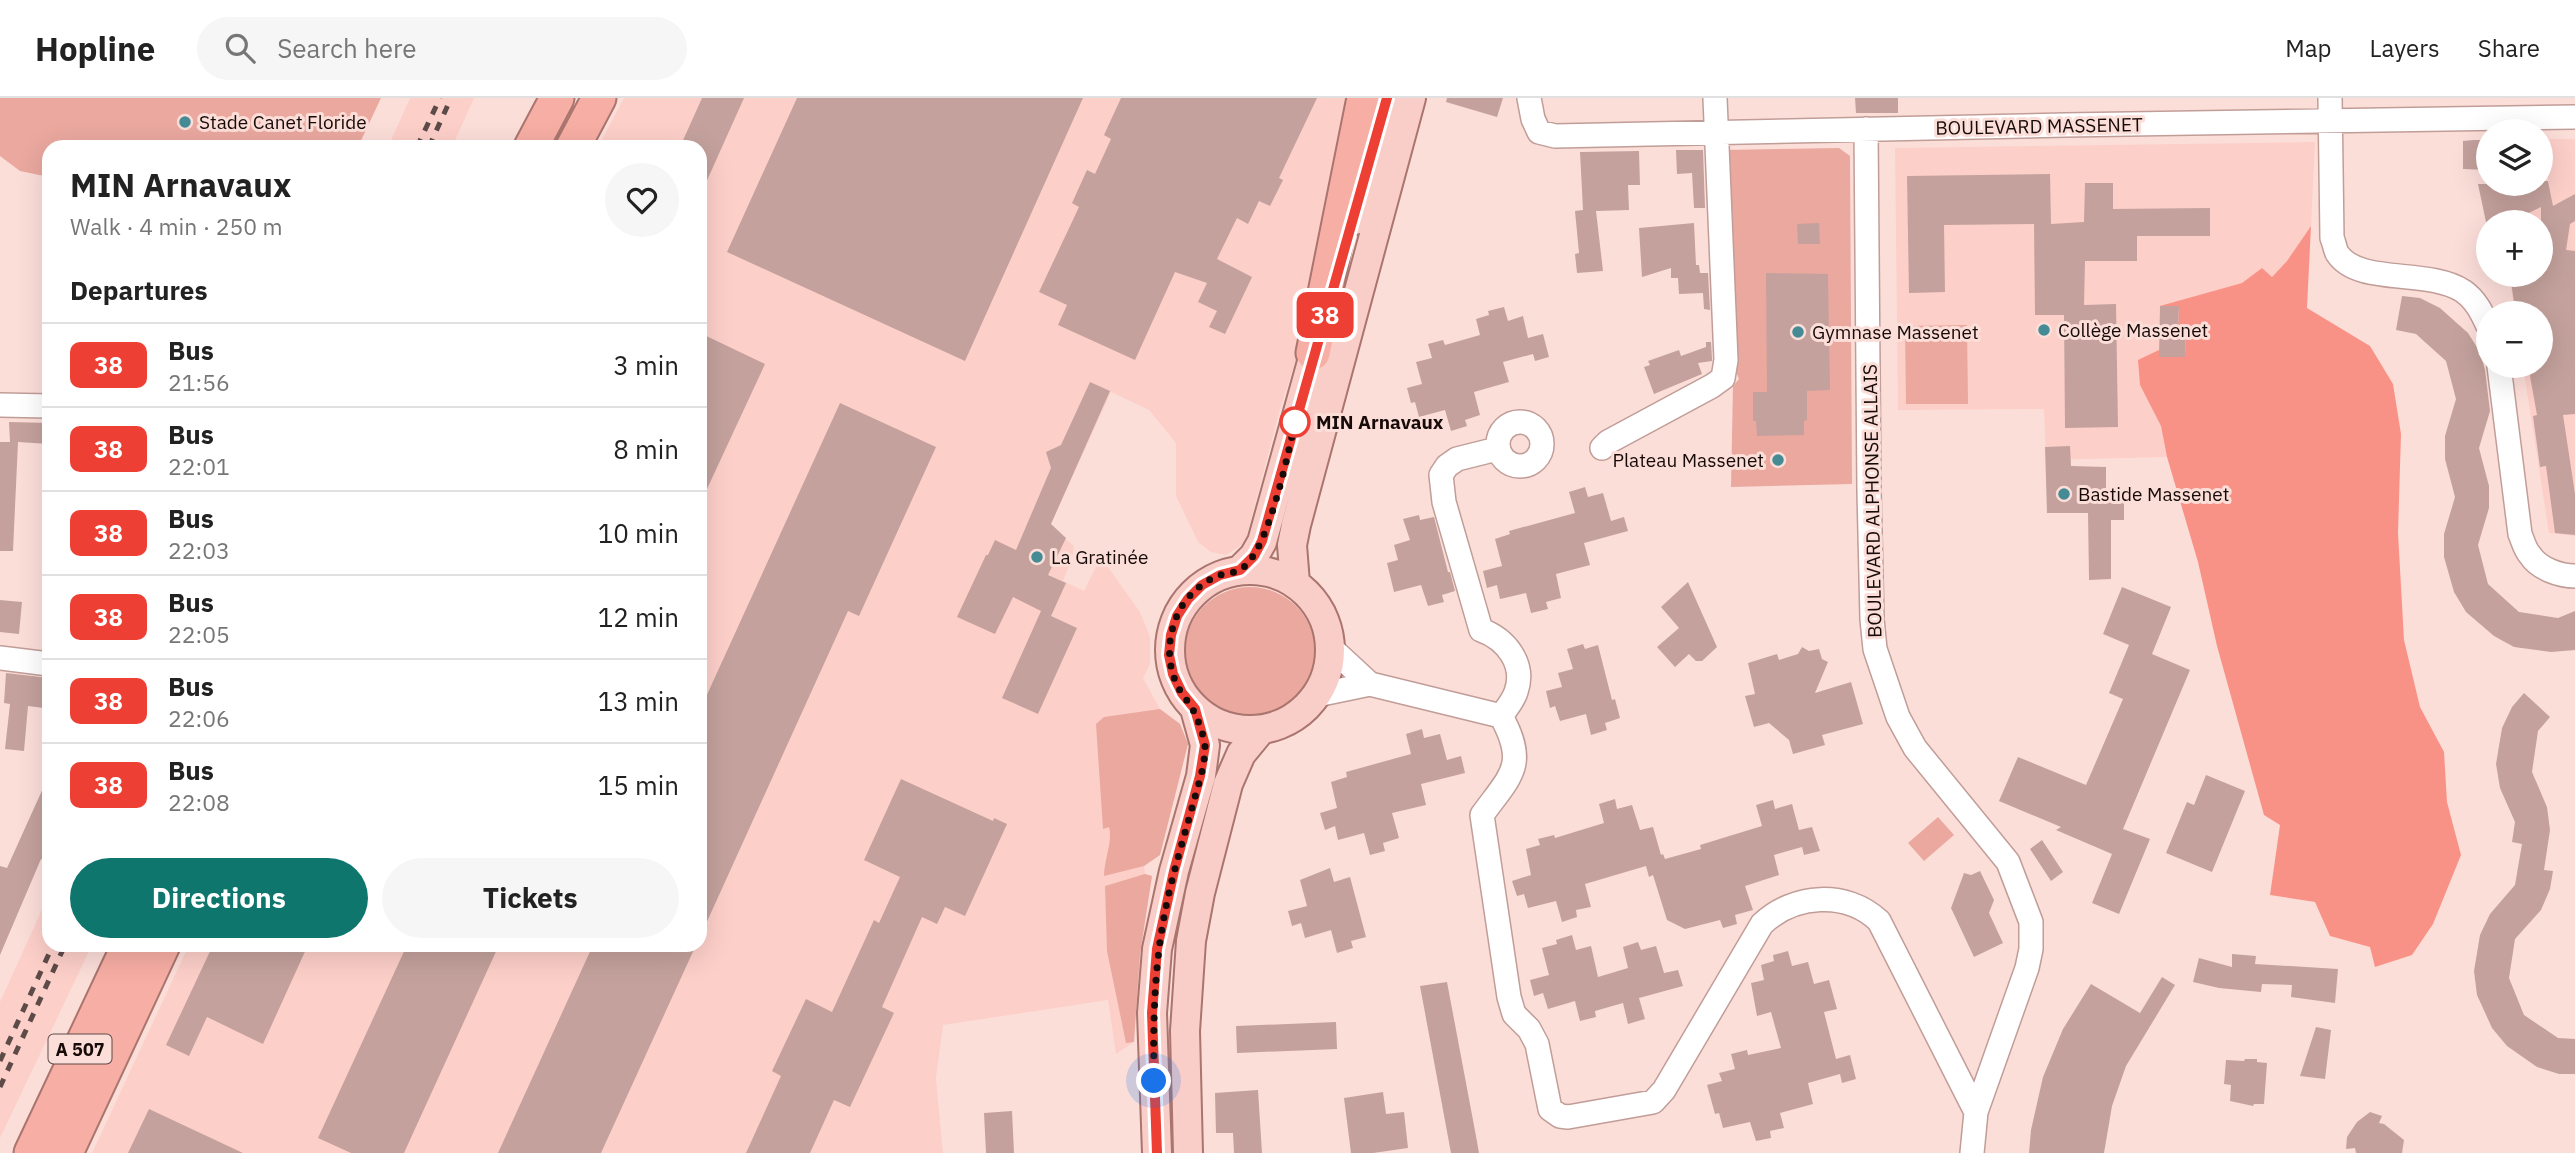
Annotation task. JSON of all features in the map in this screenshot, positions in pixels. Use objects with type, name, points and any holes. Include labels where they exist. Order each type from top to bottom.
[{"type":"highway","points":[[514,140],[534,98]]},
{"type":"highway","points":[[535,140],[557,98]]},
{"type":"highway","points":[[577,140],[599,98]]},
{"type":"highway","points":[[1313,354],[1364,98]]},
{"type":"highway","name":"A 507","points":[[31,1153],[126,952]]},
{"type":"highway","name":"A 507","points":[[66,1153],[160,952]]},
{"type":"main road","points":[[1240,570],[1254,556],[1262,541],[1387,98]]},
{"type":"main road","points":[[1295,583],[1292,545],[1296,525],[1411,98]]},
{"type":"main road","points":[[1240,570],[1269,572],[1295,583],[1313,600],[1325,622],[1330,647],[1328,672],[1317,695],[1302,712],[1282,724],[1260,730],[1237,730],[1214,723],[1195,709],[1182,693],[1173,674],[1169,655],[1174,625],[1188,599],[1202,585],[1220,575],[1240,570]]},
{"type":"main road","points":[[1157,1153],[1152,1013],[1157,949],[1204,755],[1205,745],[1195,709]]},
{"type":"main road","points":[[1188,1153],[1185,1031],[1191,941],[1200,893],[1228,784],[1241,754],[1260,730]]},
{"type":"street","name":"BOULEVARD MASSENET","points":[[1529,98],[1539,132],[1555,136],[2575,117]]},
{"type":"street","points":[[1602,448],[1608,442],[1712,386],[1723,377],[1726,360],[1715,98]]},
{"type":"street","points":[[2329,98],[2332,237],[2337,254],[2352,267],[2367,273],[2448,283],[2465,293],[2476,305]]},
{"type":"street","name":"BOULEVARD ALPHONSE ALLAIS","points":[[1866,129],[1869,503],[1875,649],[1898,717],[1915,748],[2008,862],[2031,922],[2031,949],[2027,968],[1976,1112],[1972,1153]]},
{"type":"street","points":[[2500,378],[2520,534],[2530,556],[2544,567],[2563,576],[2575,576]]},
{"type":"street","points":[[0,405],[42,407]]},
{"type":"street","points":[[1497,449],[1457,459],[1447,466],[1441,475],[1444,502],[1481,630],[1494,634],[1516,659],[1517,691],[1501,716]]},
{"type":"street","points":[[1330,647],[1370,684]]},
{"type":"street","points":[[0,658],[42,663]]},
{"type":"street","points":[[1317,695],[1370,684],[1501,716]]},
{"type":"street","points":[[1501,716],[1512,739],[1516,756],[1513,772],[1482,815],[1509,997],[1514,1014],[1529,1029],[1537,1044],[1550,1109],[1560,1116],[1568,1117],[1653,1102],[1664,1090],[1762,924],[1776,911],[1797,903],[1833,898],[1868,910],[1879,921],[1976,1112]]},
{"type":"shaded area","name":"Stade Canet Floride","points":[[0,98],[381,98],[361,140],[42,140],[42,176],[20,171],[0,156]]},
{"type":"shaded area","points":[[410,98],[474,98],[455,140],[391,140]]},
{"type":"shaded area","points":[[624,98],[1347,98],[1297,357],[1280,409],[1246,539],[1226,555],[1211,552],[1198,542],[1176,496],[1176,443],[1149,410],[1111,392],[1050,526],[1074,546],[1063,581],[1084,591],[1097,564],[1105,563],[1140,612],[1150,637],[1150,664],[1143,678],[1160,709],[1180,724],[1188,744],[1160,855],[1144,866],[1145,874],[1152,876],[1140,954],[1134,1042],[1116,1054],[1108,1000],[943,1025],[936,1078],[943,1153],[92,1153],[186,952],[707,952],[707,140],[602,140]]},
{"type":"shaded area","points":[[2553,139],[2575,139],[2575,536],[2549,533],[2525,378],[2553,378],[2553,301],[2513,301],[2511,287],[2553,287],[2553,210],[2535,210],[2552,201]]},
{"type":"shaded area","name":"Collège Massenet","points":[[2315,142],[2311,226],[2287,261],[2272,277],[2262,268],[2242,283],[2190,298],[2191,362],[2140,385],[2161,426],[2167,457],[2046,460],[2044,409],[1898,410],[1895,148]]},
{"type":"shaded area","points":[[1839,148],[1850,156],[1852,484],[1731,487],[1733,386],[1739,379],[1731,359],[1722,150]]},
{"type":"shaded area","points":[[2311,226],[2307,308],[2370,346],[2393,384],[2401,434],[2398,533],[2404,640],[2420,707],[2444,752],[2447,802],[2461,855],[2433,924],[2412,955],[2375,967],[2370,947],[2330,936],[2315,902],[2270,895],[2280,825],[2264,815],[2217,646],[2198,562],[2167,457],[2161,426],[2140,385],[2138,360],[2159,350],[2160,357],[2185,356],[2186,332],[2178,331],[2179,306],[2160,306],[2242,283],[2262,268],[2272,277],[2287,261]]},
{"type":"shaded area","points":[[1967,325],[1968,404],[1906,404],[1905,326]]},
{"type":"shaded area","points":[[1250,587],[1275,592],[1296,606],[1310,627],[1315,652],[1310,677],[1296,698],[1275,712],[1250,717],[1225,712],[1204,698],[1190,677],[1185,652],[1190,627],[1204,606],[1225,592]]},
{"type":"shaded area","points":[[1160,709],[1180,724],[1188,744],[1160,855],[1144,866],[1104,876],[1110,832],[1109,827],[1103,829],[1096,724],[1104,717]]},
{"type":"shaded area","points":[[1938,817],[1954,835],[1924,861],[1908,843]]},
{"type":"shaded area","points":[[1145,874],[1152,876],[1140,954],[1134,1042],[1126,1043],[1107,951],[1105,886]]},
{"type":"shaded area","points":[[42,909],[42,952],[89,952],[0,1138],[0,1002]]},
{"type":"building","points":[[702,98],[744,98],[707,180],[707,140],[683,140]]},
{"type":"building","points":[[797,98],[1083,98],[965,361],[727,252]]},
{"type":"building","points":[[1121,98],[1317,98],[1279,178],[1283,180],[1270,206],[1259,201],[1248,224],[1237,218],[1217,259],[1252,277],[1225,334],[1209,327],[1217,311],[1198,302],[1207,283],[1175,272],[1135,360],[1058,325],[1067,305],[1039,292],[1079,207],[1072,203],[1087,170],[1095,174],[1111,139],[1104,135]]},
{"type":"building","points":[[1447,98],[1503,98],[1497,117],[1446,102]]},
{"type":"building","points":[[1855,98],[1898,98],[1898,113],[1856,113]]},
{"type":"building","points":[[2476,140],[2476,170],[2463,169],[2463,141]]},
{"type":"building","points":[[1676,150],[1703,150],[1705,208],[1694,208],[1692,173],[1677,174]]},
{"type":"building","points":[[1639,151],[1640,185],[1628,185],[1629,210],[1596,211],[1603,271],[1577,273],[1575,254],[1579,253],[1575,211],[1583,210],[1580,152]]},
{"type":"building","points":[[2050,174],[2051,224],[2084,222],[2085,183],[2113,183],[2113,209],[2210,208],[2210,236],[2137,236],[2137,261],[2085,261],[2084,305],[2116,304],[2118,427],[2065,428],[2064,315],[2035,315],[2034,224],[1944,225],[1945,292],[1909,293],[1907,176]]},
{"type":"building","points":[[2575,194],[2575,221],[2570,224],[2566,250],[2575,251],[2575,414],[2563,415],[2575,494],[2575,535],[2555,533],[2546,466],[2540,467],[2533,416],[2537,415],[2530,378],[2553,378],[2553,301],[2514,301],[2512,287],[2553,287],[2553,210],[2541,210],[2541,207],[2535,210],[2483,210],[2481,196],[2551,196],[2553,206]]},
{"type":"building","points":[[1694,223],[1696,265],[1699,265],[1700,273],[1708,273],[1710,310],[1704,309],[1703,293],[1679,294],[1678,278],[1671,278],[1671,268],[1642,277],[1639,228]]},
{"type":"building","points":[[1819,223],[1820,244],[1798,244],[1797,224]]},
{"type":"building","name":"Gymnase Massenet","points":[[1766,273],[1828,274],[1830,390],[1807,391],[1804,435],[1757,436],[1756,421],[1753,421],[1753,392],[1767,392]]},
{"type":"building","points":[[2402,296],[2420,298],[2440,308],[2468,333],[2476,346],[2476,378],[2486,378],[2490,411],[2479,448],[2489,486],[2489,508],[2478,545],[2488,584],[2519,612],[2558,618],[2575,611],[2575,650],[2551,652],[2514,647],[2494,636],[2466,612],[2454,592],[2444,557],[2444,534],[2455,497],[2445,459],[2445,436],[2456,399],[2446,361],[2416,334],[2396,330]]},
{"type":"building","points":[[2160,306],[2179,306],[2178,331],[2186,331],[2185,357],[2159,357]]},
{"type":"building","points":[[1504,307],[1508,321],[1523,316],[1528,338],[1543,334],[1549,357],[1535,361],[1533,354],[1503,362],[1509,382],[1474,392],[1480,415],[1465,420],[1467,426],[1451,431],[1445,410],[1419,417],[1407,388],[1422,384],[1416,362],[1432,358],[1428,344],[1443,340],[1445,345],[1480,335],[1476,319],[1489,315],[1488,311]]},
{"type":"building","points":[[707,336],[765,364],[707,489]]},
{"type":"building","points":[[1706,342],[1711,342],[1712,361],[1698,363],[1702,374],[1654,394],[1644,367],[1650,365],[1648,361],[1679,350],[1681,356],[1706,347]]},
{"type":"building","points":[[1090,382],[1110,391],[1051,524],[1066,538],[1048,575],[1066,583],[1051,616],[1077,628],[1038,714],[1002,698],[1041,611],[1013,597],[995,634],[957,617],[995,540],[1016,550],[1051,468],[1046,452],[1061,445]]},
{"type":"building","points":[[840,403],[936,447],[859,616],[848,611],[707,922],[707,695]]},
{"type":"building","points":[[9,422],[42,423],[42,444],[18,442],[13,551],[0,551],[0,442],[10,442]]},
{"type":"building","points":[[2070,446],[2071,466],[2106,467],[2106,491],[2124,489],[2124,520],[2111,520],[2111,579],[2089,580],[2088,513],[2047,513],[2045,447]]},
{"type":"building","points":[[1585,487],[1588,497],[1603,493],[1611,521],[1624,517],[1628,531],[1584,543],[1590,565],[1556,574],[1561,598],[1546,602],[1548,609],[1531,613],[1526,593],[1500,599],[1497,585],[1487,588],[1483,571],[1502,566],[1495,539],[1510,534],[1509,531],[1575,513],[1569,492]]},
{"type":"building","points":[[1419,515],[1420,520],[1434,517],[1455,591],[1442,595],[1444,602],[1428,606],[1421,585],[1394,592],[1387,563],[1398,560],[1394,545],[1410,540],[1403,519]]},
{"type":"building","points":[[1688,582],[1717,647],[1702,661],[1696,661],[1689,654],[1675,667],[1657,647],[1679,628],[1661,607]]},
{"type":"building","points":[[2122,587],[2171,607],[2152,654],[2190,670],[2123,829],[2150,839],[2119,914],[2092,903],[2112,854],[2056,830],[2061,827],[1999,801],[2018,757],[2086,785],[2123,699],[2109,693],[2129,645],[2103,634]]},
{"type":"building","points":[[0,600],[22,602],[19,634],[0,632]]},
{"type":"building","points":[[1583,644],[1585,649],[1598,645],[1612,700],[1615,699],[1620,718],[1605,723],[1607,730],[1591,735],[1586,714],[1560,721],[1555,706],[1550,708],[1546,691],[1562,687],[1558,673],[1573,669],[1567,649]]},
{"type":"building","points":[[1802,647],[1809,651],[1819,649],[1822,659],[1828,662],[1815,693],[1851,682],[1863,724],[1822,735],[1825,745],[1793,754],[1789,740],[1769,723],[1754,727],[1745,696],[1755,694],[1748,663],[1777,654],[1779,660],[1798,654]]},
{"type":"building","points":[[6,673],[42,677],[42,708],[28,706],[24,751],[5,749],[10,704],[4,703]]},
{"type":"building","points":[[2524,693],[2550,717],[2538,731],[2532,772],[2547,807],[2550,830],[2544,870],[2553,871],[2550,889],[2541,910],[2515,939],[2509,978],[2524,1015],[2558,1038],[2575,1039],[2575,1074],[2559,1074],[2537,1067],[2507,1046],[2492,1028],[2477,995],[2474,971],[2480,935],[2490,914],[2515,885],[2522,844],[2512,842],[2515,822],[2500,788],[2496,764],[2502,728],[2512,707]]},
{"type":"building","points":[[1422,729],[1424,738],[1440,734],[1447,760],[1461,756],[1465,773],[1421,784],[1426,805],[1392,813],[1399,838],[1383,843],[1385,851],[1370,855],[1364,833],[1338,840],[1335,826],[1325,830],[1320,813],[1337,808],[1331,782],[1347,777],[1346,772],[1411,754],[1406,734]]},
{"type":"building","points":[[2206,775],[2245,791],[2212,872],[2166,853],[2187,802],[2194,805]]},
{"type":"building","points":[[901,779],[993,821],[994,818],[1007,824],[965,916],[945,907],[937,924],[922,917],[882,1007],[894,1013],[850,1107],[834,1100],[810,1153],[746,1153],[781,1076],[772,1071],[806,999],[832,1012],[874,920],[879,923],[900,877],[864,860]]},
{"type":"building","points":[[42,790],[42,860],[0,955],[0,866],[7,868]]},
{"type":"building","points":[[1615,799],[1617,809],[1632,805],[1640,830],[1653,827],[1661,855],[1663,854],[1665,859],[1701,849],[1700,845],[1762,826],[1756,805],[1773,800],[1775,809],[1792,804],[1799,830],[1812,827],[1820,851],[1804,855],[1802,847],[1774,855],[1779,875],[1745,886],[1753,910],[1735,915],[1737,924],[1723,928],[1720,920],[1685,929],[1667,920],[1653,875],[1649,877],[1646,866],[1585,884],[1591,907],[1576,910],[1577,917],[1562,922],[1556,901],[1528,908],[1524,894],[1517,896],[1512,881],[1531,875],[1526,849],[1540,845],[1538,839],[1554,835],[1555,838],[1604,823],[1599,804]]},
{"type":"building","points":[[2042,840],[2063,872],[2051,881],[2030,849]]},
{"type":"building","points":[[1330,868],[1334,882],[1350,877],[1366,937],[1351,941],[1353,948],[1337,953],[1331,930],[1305,938],[1301,923],[1292,926],[1288,911],[1307,906],[1300,880]]},
{"type":"building","points":[[1980,871],[1994,900],[1989,913],[2003,943],[1974,957],[1951,908],[1964,873],[1971,875]]},
{"type":"building","points":[[1572,935],[1576,950],[1591,946],[1598,977],[1628,968],[1623,947],[1638,942],[1641,950],[1656,946],[1664,973],[1678,970],[1683,986],[1639,998],[1645,1019],[1628,1024],[1623,1003],[1595,1011],[1596,1017],[1580,1021],[1575,1001],[1548,1009],[1543,993],[1534,996],[1530,980],[1549,975],[1542,948],[1557,944],[1556,940]]},
{"type":"building","points":[[1788,951],[1792,966],[1808,962],[1814,984],[1829,980],[1837,1009],[1824,1012],[1836,1059],[1850,1055],[1856,1079],[1842,1083],[1840,1074],[1808,1083],[1813,1104],[1780,1113],[1784,1128],[1770,1131],[1771,1138],[1756,1141],[1750,1122],[1723,1128],[1719,1113],[1715,1114],[1707,1085],[1722,1081],[1719,1073],[1735,1069],[1731,1054],[1747,1050],[1748,1055],[1781,1048],[1771,1012],[1757,1016],[1751,983],[1764,980],[1761,965],[1774,961],[1773,955]]},
{"type":"building","points":[[210,952],[305,952],[263,1044],[207,1017],[189,1056],[166,1045]]},
{"type":"building","points":[[404,952],[496,952],[404,1153],[351,1153],[318,1138]]},
{"type":"building","points":[[590,952],[693,952],[601,1153],[498,1153]]},
{"type":"building","points":[[2232,954],[2256,956],[2255,964],[2338,969],[2335,1003],[2291,997],[2292,985],[2262,984],[2261,992],[2219,988],[2193,982],[2199,958],[2232,967]]},
{"type":"building","points":[[2162,977],[2175,985],[2126,1066],[2112,1106],[2104,1153],[2029,1153],[2031,1130],[2043,1077],[2063,1029],[2091,984],[2140,1013]]},
{"type":"building","points":[[1447,982],[1479,1153],[1451,1153],[1420,986]]},
{"type":"building","points":[[1336,1022],[1337,1049],[1237,1053],[1236,1026]]},
{"type":"building","points":[[2316,1027],[2331,1030],[2325,1079],[2300,1076]]},
{"type":"building","points":[[2257,1059],[2257,1062],[2267,1063],[2264,1104],[2253,1106],[2230,1101],[2231,1085],[2224,1084],[2226,1060]]},
{"type":"building","points":[[1258,1090],[1262,1153],[1234,1153],[1233,1133],[1216,1133],[1215,1093]]},
{"type":"building","points":[[1383,1092],[1386,1114],[1404,1112],[1408,1148],[1351,1153],[1344,1098]]},
{"type":"building","points":[[149,1109],[243,1153],[128,1153]]},
{"type":"building","points":[[1012,1111],[1014,1153],[986,1153],[984,1113]]},
{"type":"building","points":[[2370,1112],[2382,1116],[2379,1123],[2404,1140],[2402,1153],[2356,1153],[2355,1148],[2346,1149],[2347,1137],[2357,1122]]},
{"type":"railway","points":[[420,140],[440,98]]},
{"type":"railway","points":[[432,140],[451,98]]},
{"type":"railway","points":[[0,1061],[50,952]]},
{"type":"railway","points":[[0,1087],[62,952]]},
{"type":"bus line","name":"38","points":[[1157,1153],[1152,1013],[1157,949],[1174,871],[1200,776],[1205,745],[1195,709],[1182,693],[1173,674],[1169,655],[1171,635],[1177,616],[1188,599],[1202,585],[1220,575],[1240,570],[1254,556],[1262,541],[1387,98]]},
{"type":"place","name":"Stade Canet Floride","points":[[185,122]]},
{"type":"place","name":"Collège Massenet","points":[[2044,330]]},
{"type":"place","name":"Gymnase Massenet","points":[[1798,332]]},
{"type":"place","name":"MIN Arnavaux","points":[[1295,422]]},
{"type":"place","name":"Plateau Massenet","points":[[1778,460]]},
{"type":"place","name":"Bastide Massenet","points":[[2064,494]]},
{"type":"place","name":"La Gratinée","points":[[1037,557]]},
{"type":"route","points":[[1154,1081],[1152,1013],[1157,949],[1174,871],[1200,776],[1205,745],[1195,709],[1182,693],[1173,674],[1169,655],[1171,635],[1177,616],[1188,599],[1202,585],[1220,575],[1240,570],[1254,556],[1270,518],[1295,422]]}]
